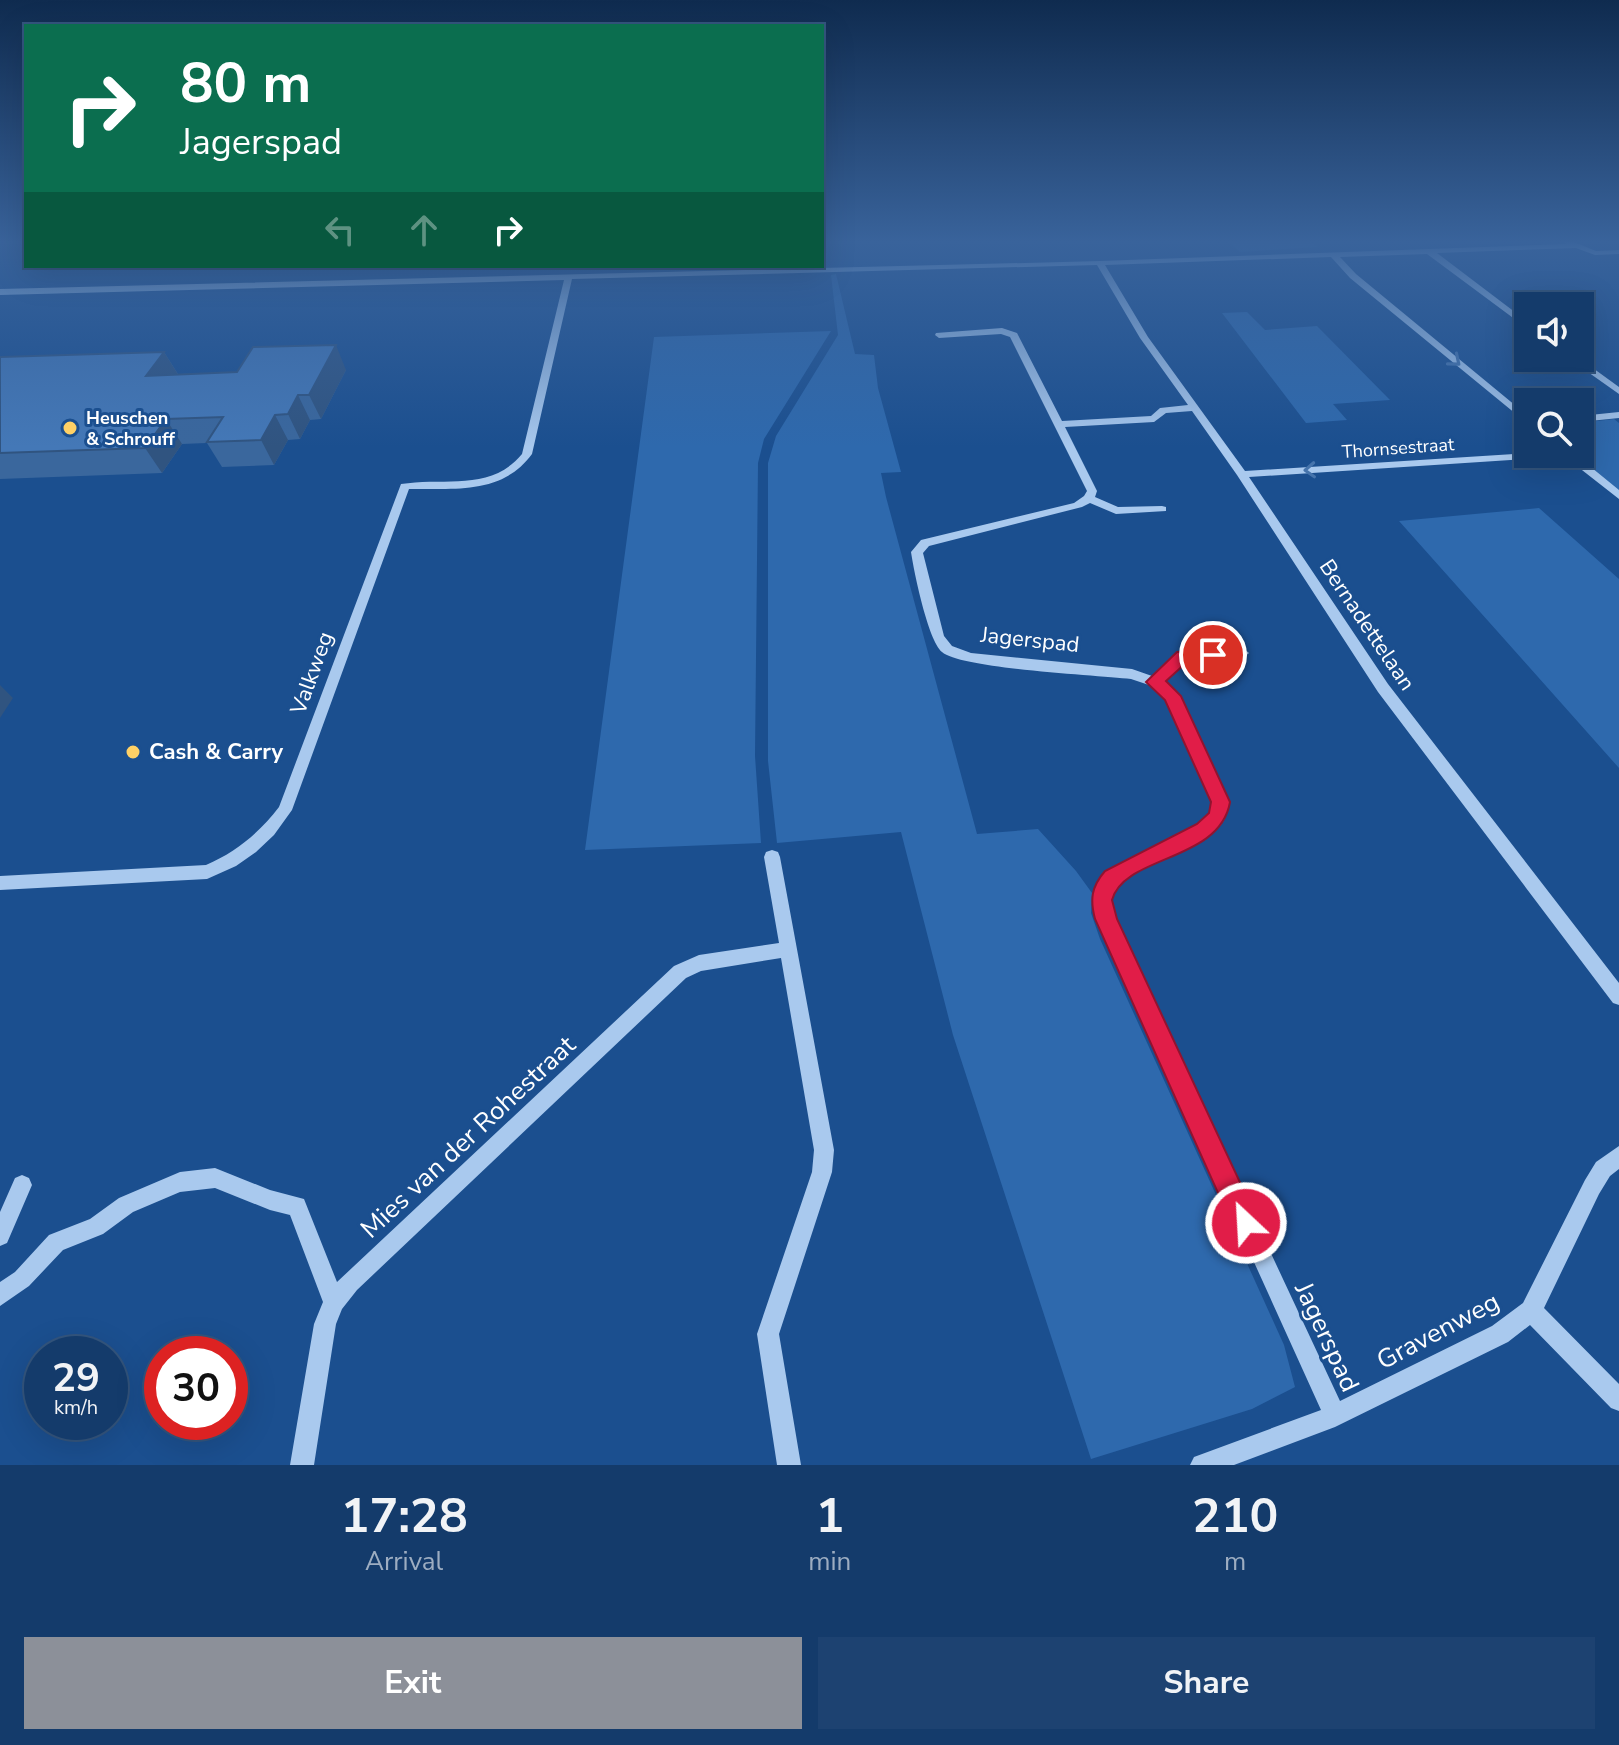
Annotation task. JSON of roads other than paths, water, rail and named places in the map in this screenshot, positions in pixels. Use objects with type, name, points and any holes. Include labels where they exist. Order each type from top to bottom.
[{"type":"street","name":"Valkweg","points":[[0,883],[207,872],[231,863],[260,841],[285,810],[405,486],[490,480],[521,464],[527,454],[561,310]]},
{"type":"street","name":"Bernadettelaan","points":[[1128,310],[1144,338],[1242,474],[1383,688],[1619,997]]},
{"type":"street","points":[[1394,310],[1514,409]]},
{"type":"street","points":[[939,335],[1002,331],[1014,335],[1090,486],[1089,498],[1116,511],[1162,509]]},
{"type":"street","points":[[1593,372],[1619,391]]},
{"type":"street","points":[[1059,424],[1154,419],[1163,410],[1193,408]]},
{"type":"street","points":[[1594,418],[1619,415]]},
{"type":"street","name":"Thornsestraat","points":[[1242,474],[1514,458]]},
{"type":"street","points":[[1579,468],[1619,496]]},
{"type":"street","name":"Jagerspad","points":[[1089,498],[1078,505],[925,543],[917,552],[938,637],[947,649],[970,658],[1132,674],[1154,682],[1172,696],[1221,802],[1221,810],[1214,823],[1204,830],[1112,877],[1103,892],[1102,909],[1335,1416]]},
{"type":"street","points":[[1154,682],[1183,657],[1243,653]]},
{"type":"street","points":[[772,857],[824,1150],[822,1172],[768,1334],[789,1465]]},
{"type":"street","name":"Mies van der Rohestraat","points":[[302,1465],[325,1324],[334,1302],[680,972],[699,963],[788,949]]},
{"type":"street","name":"Gravenweg","points":[[1202,1465],[1335,1416],[1500,1334],[1531,1311],[1592,1187],[1603,1169],[1619,1156]]},
{"type":"street","points":[[0,1295],[22,1279],[56,1242],[96,1227],[151,1191],[180,1182],[215,1178],[270,1200],[297,1206],[334,1302]]},
{"type":"street","points":[[0,1236],[22,1185]]},
{"type":"street","points":[[1531,1311],[1619,1400]]},
{"type":"place","name":"Heuschen & Schrouff","points":[[70,428]]},
{"type":"place","name":"Cash & Carry","points":[[133,752]]}]
